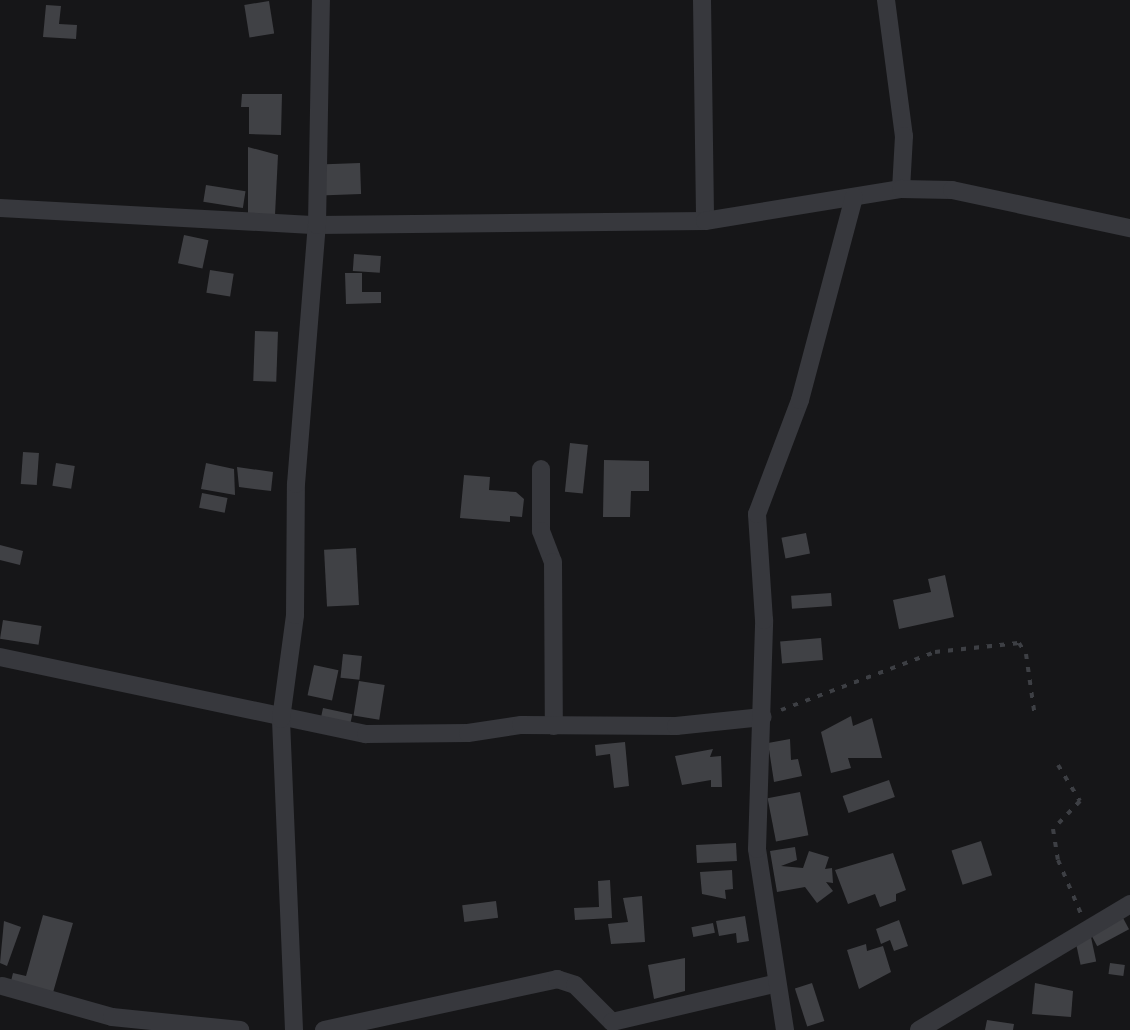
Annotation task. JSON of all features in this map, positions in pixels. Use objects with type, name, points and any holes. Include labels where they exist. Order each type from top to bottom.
[{"type":"street","points":[[294,1030],[282,719],[295,615],[296,484],[317,225],[322,0]]},
{"type":"street","points":[[702,0],[705,221]]},
{"type":"street","points":[[886,0],[904,136],[901,189]]},
{"type":"street","points":[[0,208],[317,225],[705,221],[901,189],[952,190],[1130,228]]},
{"type":"street","points":[[785,1030],[774,984],[757,849],[763,718],[757,514],[800,400],[854,197]]},
{"type":"street","points":[[541,470],[541,531],[553,562],[554,726]]},
{"type":"street","points":[[0,657],[282,719],[412,736],[763,718]]},
{"type":"street","points":[[919,1030],[1130,904]]},
{"type":"street","points":[[324,1030],[557,979],[575,985],[612,1022],[774,984]]},
{"type":"street","points":[[2,986],[112,1017],[240,1030]]},
{"type":"path","points":[[763,718],[935,652],[1019,643],[1026,654],[1035,716]]},
{"type":"path","points":[[1058,765],[1080,801],[1053,830],[1058,860],[1087,927]]},
{"type":"building","points":[[269,1],[274,34],[249,38],[244,5]]},
{"type":"building","points":[[46,5],[61,6],[59,24],[77,25],[76,39],[43,37]]},
{"type":"building","points":[[242,94],[282,94],[281,135],[249,134],[249,107],[241,107]]},
{"type":"building","points":[[248,147],[278,155],[275,215],[248,213]]},
{"type":"building","points":[[360,163],[361,194],[320,195],[319,164]]},
{"type":"building","points":[[206,185],[246,191],[243,208],[203,202]]},
{"type":"building","points":[[184,235],[208,240],[202,269],[178,263]]},
{"type":"building","points":[[354,254],[381,256],[380,273],[353,271]]},
{"type":"building","points":[[210,270],[234,274],[230,296],[206,293]]},
{"type":"building","points":[[345,273],[362,273],[362,292],[381,292],[381,303],[346,304]]},
{"type":"building","points":[[255,331],[278,332],[276,382],[253,381]]},
{"type":"building","points":[[570,443],[588,445],[583,494],[565,492]]},
{"type":"building","points":[[23,452],[39,453],[37,485],[21,484]]},
{"type":"building","points":[[604,460],[649,461],[649,491],[631,491],[630,517],[603,517]]},
{"type":"building","points":[[56,463],[75,466],[71,489],[52,486]]},
{"type":"building","points":[[206,463],[234,469],[235,495],[201,489]]},
{"type":"building","points":[[237,467],[273,472],[271,491],[239,487]]},
{"type":"building","points":[[464,475],[490,477],[489,490],[516,492],[524,499],[522,517],[510,516],[510,522],[460,518]]},
{"type":"building","points":[[202,493],[228,498],[225,513],[199,508]]},
{"type":"building","points":[[806,533],[810,554],[785,558],[781,538]]},
{"type":"building","points":[[0,545],[23,551],[20,565],[0,560]]},
{"type":"building","points":[[356,548],[359,605],[327,607],[324,550]]},
{"type":"building","points":[[945,575],[954,617],[899,629],[893,600],[931,592],[928,579]]},
{"type":"building","points":[[831,593],[832,606],[792,609],[791,596]]},
{"type":"building","points":[[3,620],[42,626],[39,645],[0,639]]},
{"type":"building","points":[[821,638],[823,660],[782,663],[780,642]]},
{"type":"building","points":[[343,654],[362,656],[359,680],[340,678]]},
{"type":"building","points":[[314,665],[338,670],[332,701],[308,695]]},
{"type":"building","points":[[359,681],[385,685],[379,720],[354,716]]},
{"type":"building","points":[[323,708],[352,714],[349,731],[319,725]]},
{"type":"building","points":[[851,716],[853,726],[872,718],[882,758],[848,758],[851,768],[831,773],[821,732]]},
{"type":"building","points":[[790,739],[791,760],[798,759],[802,776],[774,782],[768,743]]},
{"type":"building","points":[[625,742],[629,786],[614,788],[610,754],[596,756],[595,745]]},
{"type":"building","points":[[713,749],[710,757],[721,756],[722,787],[711,787],[711,780],[682,785],[675,756]]},
{"type":"building","points":[[889,780],[895,797],[849,813],[843,796]]},
{"type":"building","points":[[800,792],[808,835],[776,841],[768,798]]},
{"type":"building","points":[[981,841],[992,875],[963,885],[952,851]]},
{"type":"building","points":[[736,843],[737,861],[697,863],[696,845]]},
{"type":"building","points":[[795,847],[797,860],[781,866],[803,868],[809,851],[829,857],[825,869],[832,868],[833,883],[826,882],[833,891],[817,903],[805,887],[777,892],[770,851]]},
{"type":"building","points":[[893,853],[906,890],[896,894],[896,901],[880,907],[875,894],[848,904],[835,870]]},
{"type":"building","points":[[732,870],[733,889],[725,890],[726,899],[702,894],[700,872]]},
{"type":"building","points":[[610,880],[612,918],[575,920],[574,908],[599,907],[598,881]]},
{"type":"building","points":[[642,896],[645,942],[611,944],[608,924],[628,922],[623,898]]},
{"type":"building","points":[[496,901],[498,918],[464,922],[462,905]]},
{"type":"building","points":[[43,915],[73,923],[52,996],[10,985],[13,973],[26,976]]},
{"type":"building","points":[[745,916],[749,941],[737,943],[736,933],[719,936],[716,921]]},
{"type":"building","points":[[1122,916],[1129,929],[1097,946],[1090,933]]},
{"type":"building","points":[[899,920],[908,946],[894,951],[890,940],[881,944],[876,929]]},
{"type":"building","points":[[4,921],[21,927],[7,966],[0,963]]},
{"type":"building","points":[[713,923],[715,933],[693,937],[691,927]]},
{"type":"building","points":[[1091,937],[1096,961],[1081,965],[1075,940]]},
{"type":"building","points":[[866,944],[867,951],[883,946],[891,972],[859,989],[847,950]]},
{"type":"building","points":[[685,958],[685,991],[654,999],[648,965]]},
{"type":"building","points":[[1110,963],[1125,965],[1123,976],[1108,974]]},
{"type":"building","points":[[812,983],[824,1021],[807,1027],[795,989]]},
{"type":"building","points":[[1035,983],[1073,991],[1071,1017],[1032,1014]]},
{"type":"building","points":[[987,1020],[1014,1024],[1013,1030],[985,1030]]}]
